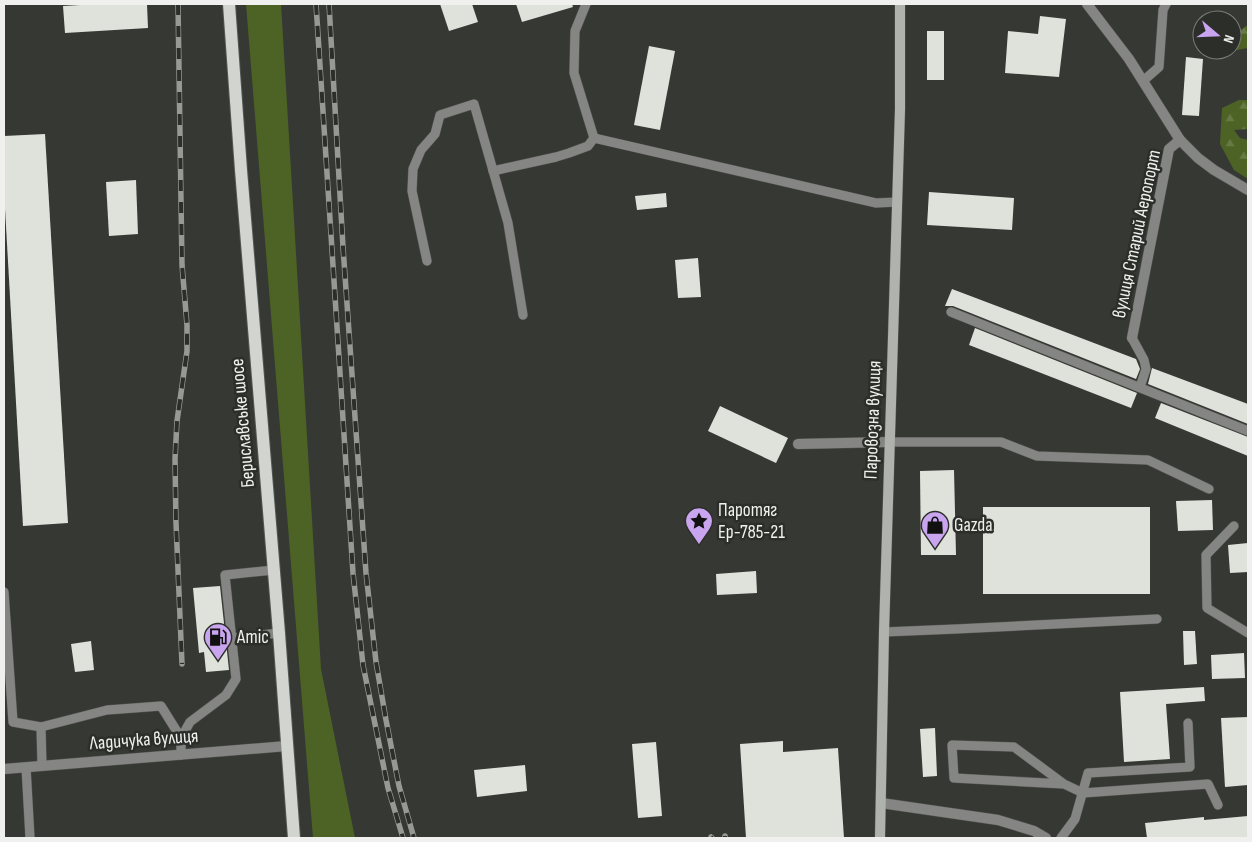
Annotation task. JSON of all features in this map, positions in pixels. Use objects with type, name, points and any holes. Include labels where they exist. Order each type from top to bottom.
[{"type":"main road","name":"Бериславське шосе","points":[[229,4],[294,838]]},
{"type":"main road","name":"Паровозна вулиця","points":[[880,838],[889,442],[900,109],[900,4]]},
{"type":"street","points":[[1087,4],[1129,59],[1180,140],[1198,158],[1214,170],[1248,190]]},
{"type":"street","name":"вулиця Старий Аеропорт","points":[[1132,338],[1169,149],[1180,140]]},
{"type":"street","points":[[798,444],[889,442]]},
{"type":"street","name":"Ладичука вулиця","points":[[4,769],[287,746]]},
{"type":"street","points":[[881,803],[998,820],[1034,831],[1046,838]]},
{"type":"lane","points":[[586,4],[575,31],[574,73],[594,138]]},
{"type":"lane","points":[[1143,81],[1159,67],[1163,10],[1166,4]]},
{"type":"lane","points":[[427,261],[412,191],[413,169],[421,150],[435,134],[440,115],[474,104],[508,223],[523,315]]},
{"type":"lane","points":[[493,171],[556,157],[588,146],[594,138]]},
{"type":"lane","points":[[594,138],[876,203],[897,202]]},
{"type":"lane","points":[[951,312],[1248,431]]},
{"type":"lane","points":[[1132,338],[1144,360],[1146,369],[1140,387]]},
{"type":"lane","points":[[889,442],[1001,442],[1037,456],[1148,460],[1209,489]]},
{"type":"lane","points":[[1234,526],[1206,555],[1208,608],[1248,633]]},
{"type":"lane","points":[[181,755],[181,738],[190,722],[226,695],[236,679],[225,575],[274,570]]},
{"type":"lane","points":[[4,592],[13,722],[41,727],[107,710],[161,706],[181,738]]},
{"type":"lane","points":[[884,632],[1157,619]]},
{"type":"lane","points":[[232,638],[279,633]]},
{"type":"lane","points":[[1061,838],[1076,820],[1088,773],[1190,767],[1188,723]]},
{"type":"lane","points":[[41,727],[42,766]]},
{"type":"lane","points":[[1064,784],[954,778],[952,745],[1014,747],[1064,784],[1083,793],[1208,784],[1218,805]]},
{"type":"lane","points":[[26,767],[30,838]]},
{"type":"green space","points":[[246,4],[281,4],[321,669],[355,838],[313,838]]},
{"type":"green space","points":[[1248,26],[1248,48],[1242,49],[1242,29]]},
{"type":"green space","points":[[1239,100],[1248,100],[1248,129],[1234,130],[1240,138],[1248,140],[1248,179],[1234,170],[1220,144],[1222,108]]},
{"type":"building","points":[[80,4],[147,4],[148,28],[65,33],[63,6]]},
{"type":"building","points":[[440,4],[472,4],[478,22],[449,31]]},
{"type":"building","points":[[516,4],[572,4],[573,7],[522,22]]},
{"type":"building","points":[[1040,16],[1066,19],[1059,77],[1005,73],[1008,31],[1038,34]]},
{"type":"building","points":[[927,31],[944,31],[944,80],[927,80]]},
{"type":"building","points":[[649,46],[675,51],[660,130],[634,125]]},
{"type":"building","points":[[1186,57],[1192,58],[1192,60],[1203,60],[1199,116],[1182,115]]},
{"type":"building","points":[[45,134],[68,523],[23,526],[4,191],[4,136]]},
{"type":"building","points":[[136,180],[138,234],[109,236],[106,182]]},
{"type":"building","points":[[929,192],[1014,198],[1012,230],[927,225]]},
{"type":"building","points":[[666,193],[667,207],[637,210],[635,196]]},
{"type":"building","points":[[698,258],[701,297],[678,298],[675,260]]},
{"type":"building","points":[[952,289],[1136,359],[1140,369],[1136,379],[953,306],[945,306]]},
{"type":"building","points":[[975,328],[1137,393],[1131,408],[969,345]]},
{"type":"building","points":[[1152,368],[1248,404],[1248,424],[1148,384]]},
{"type":"building","points":[[1161,403],[1248,437],[1248,456],[1155,418]]},
{"type":"building","points":[[720,406],[788,438],[776,463],[708,431]]},
{"type":"building","points":[[954,470],[956,555],[921,555],[920,471]]},
{"type":"building","points":[[1212,500],[1213,530],[1178,531],[1176,501]]},
{"type":"building","points":[[983,507],[1150,507],[1150,594],[983,594]]},
{"type":"building","points":[[1248,543],[1248,572],[1230,573],[1228,545]]},
{"type":"building","points":[[756,571],[757,593],[717,595],[716,574]]},
{"type":"building","points":[[220,586],[229,670],[206,672],[204,652],[199,653],[193,588]]},
{"type":"building","points":[[1183,631],[1195,631],[1197,664],[1184,665]]},
{"type":"building","points":[[91,641],[94,670],[75,672],[71,644]]},
{"type":"building","points":[[1244,653],[1245,678],[1212,679],[1211,655]]},
{"type":"building","points":[[1204,687],[1205,701],[1166,704],[1170,759],[1124,762],[1120,692]]},
{"type":"building","points":[[1248,717],[1248,785],[1225,787],[1221,718]]},
{"type":"building","points":[[935,728],[937,776],[923,777],[920,729]]},
{"type":"building","points":[[783,741],[783,752],[838,748],[844,838],[746,838],[740,744]]},
{"type":"building","points":[[656,742],[662,816],[638,818],[632,744]]},
{"type":"building","points":[[525,765],[527,791],[477,797],[474,770]]},
{"type":"building","points":[[1248,816],[1248,838],[1147,838],[1145,823],[1204,817],[1204,820]]},
{"type":"railway","points":[[178,4],[182,265],[187,325],[187,351],[177,421],[175,459],[182,664]]},
{"type":"railway","points":[[316,4],[353,573],[363,665],[388,788],[403,838]]},
{"type":"railway","points":[[329,4],[343,247],[366,573],[376,662],[386,720],[399,786],[414,838]]},
{"type":"place","name":"Паротяг Ер-785-21","points":[[699,545]]},
{"type":"place","name":"Gazda","points":[[935,549]]},
{"type":"place","name":"Amic","points":[[218,661]]}]
